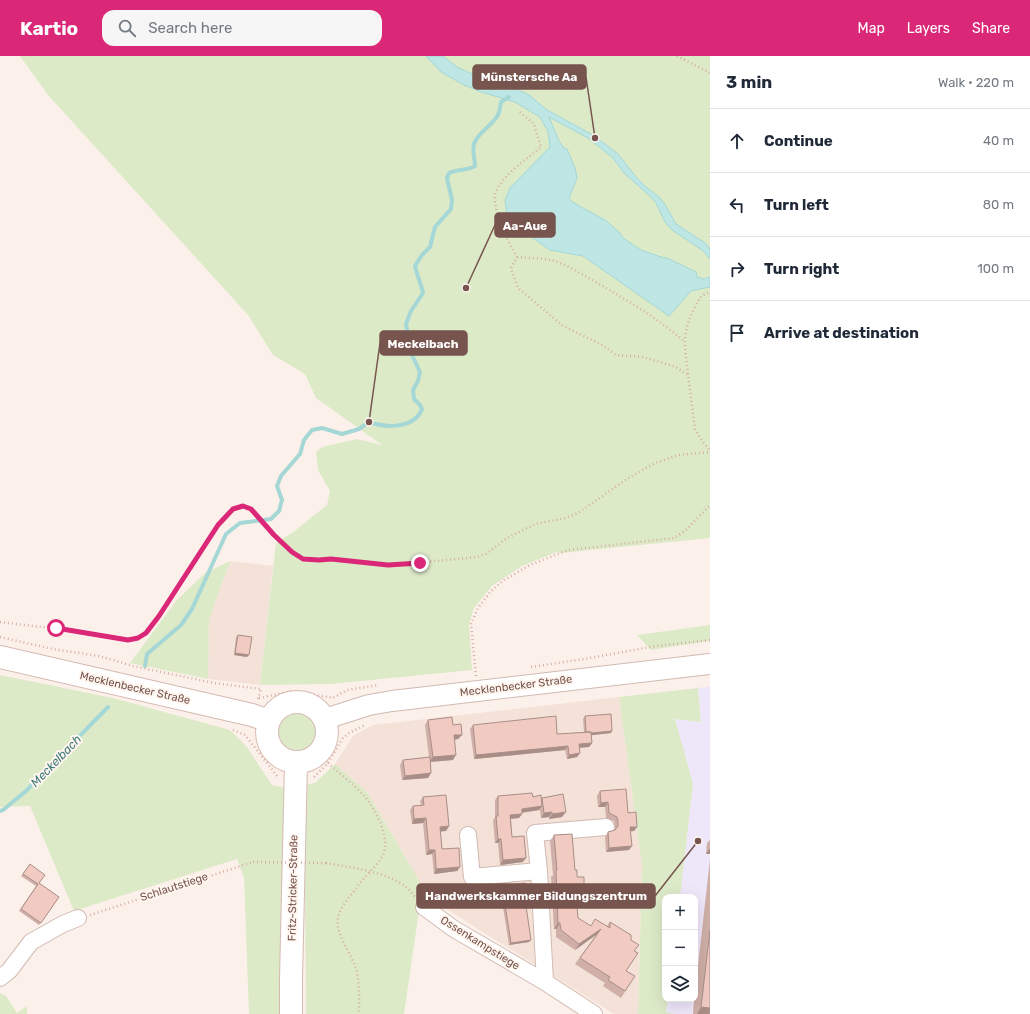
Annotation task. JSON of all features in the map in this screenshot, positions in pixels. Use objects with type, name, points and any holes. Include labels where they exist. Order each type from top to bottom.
[{"type":"main road","name":"Mecklenbecker Straße","points":[[0,657],[245,714],[269,721]]},
{"type":"main road","points":[[297,702],[308,704],[317,710],[325,719],[328,731],[326,743],[318,754],[308,760],[296,762],[284,760],[275,753],[269,743],[267,732],[269,721],[276,711],[286,704],[297,702]]},
{"type":"main road","name":"Fritz-Stricker-Straße","points":[[292,1014],[291,979],[296,762]]},
{"type":"street","name":"Mecklenbecker Straße","points":[[325,719],[369,705],[392,701],[710,664]]},
{"type":"street","points":[[545,982],[539,871],[535,833],[606,827]]},
{"type":"street","points":[[468,835],[472,877],[539,871]]},
{"type":"street","name":"Ossenkampstiege","points":[[424,907],[454,929],[545,982],[594,1014]]},
{"type":"street","points":[[0,978],[9,971],[31,942],[63,924],[78,918]]},
{"type":"path","points":[[677,56],[710,73]]},
{"type":"path","points":[[517,257],[496,216],[495,196],[501,184],[512,171],[541,147],[534,124],[520,112]]},
{"type":"path","points":[[517,257],[552,260],[578,272],[641,310],[684,341]]},
{"type":"path","points":[[517,257],[511,268],[518,288],[563,326],[602,345],[616,355],[643,357],[676,367],[688,375]]},
{"type":"path","points":[[710,292],[700,296],[688,319],[684,341],[695,429],[702,442],[710,451]]},
{"type":"path","points":[[0,622],[92,633],[128,640],[141,637],[159,616],[218,525],[233,509],[243,506],[251,509],[274,535],[292,552],[303,559],[331,559],[388,565],[477,557],[486,554],[507,538],[535,524],[566,518],[578,513],[627,479],[655,463],[679,455],[710,451]]},
{"type":"path","points":[[476,674],[471,624],[482,602],[491,591],[504,580],[530,565],[568,550],[674,538],[685,531],[710,505]]},
{"type":"path","points":[[0,637],[53,649],[99,656],[133,666],[214,683],[261,689],[258,699],[292,691],[333,698]]},
{"type":"path","points":[[584,659],[656,646],[710,640]]},
{"type":"path","points":[[349,733],[343,738],[328,763],[366,799],[382,827],[385,837],[385,848],[382,856],[342,908],[338,918],[339,931],[355,967],[359,991],[359,1014]]},
{"type":"path","points":[[246,735],[277,776]]},
{"type":"path","name":"Schlautstiege","points":[[78,918],[253,862],[326,863],[369,872]]},
{"type":"path","points":[[369,872],[396,881],[406,887],[424,907]]},
{"type":"shaded area","points":[[230,561],[273,566],[260,685],[208,679],[209,620]]},
{"type":"shaded area","points":[[710,686],[710,1014],[674,1014],[666,1013],[668,1002],[698,1002],[698,894],[680,894],[693,784],[675,719],[701,722],[698,688]]},
{"type":"shaded area","points":[[619,697],[642,866],[638,1014],[614,1014],[430,899],[367,792],[335,764],[353,736],[373,725]]},
{"type":"green space","points":[[20,56],[710,56],[710,538],[561,553],[557,552],[522,566],[492,586],[474,608],[469,624],[472,670],[331,684],[260,685],[276,543],[292,533],[327,505],[330,491],[318,470],[316,452],[322,447],[357,439],[382,445],[316,398],[305,374],[273,355],[248,315],[48,95]]},
{"type":"green space","points":[[230,561],[209,620],[208,679],[130,663],[176,601],[205,573]]},
{"type":"green space","points":[[710,625],[710,641],[651,650],[637,635]]},
{"type":"green space","points":[[0,675],[113,698],[230,730],[247,747],[272,785],[287,788],[287,1014],[249,1014],[244,878],[237,859],[74,911],[30,806],[0,807]]},
{"type":"green space","points":[[698,688],[701,722],[675,719],[693,784],[680,894],[662,894],[662,1002],[668,1002],[666,1012],[674,1014],[638,1014],[642,866],[619,697]]},
{"type":"green space","points":[[298,711],[312,717],[318,732],[312,746],[298,752],[283,746],[277,732],[283,717]]},
{"type":"green space","points":[[335,764],[367,792],[430,899],[419,911],[404,1014],[306,1014],[304,785],[315,783]]},
{"type":"green space","points":[[0,993],[6,996],[17,1013],[27,1006],[27,1014],[0,1014]]},
{"type":"water","points":[[426,56],[443,56],[457,67],[481,78],[515,88],[529,95],[547,110],[593,135],[618,154],[636,177],[664,203],[676,224],[705,243],[710,249],[710,259],[702,250],[672,230],[665,222],[656,203],[624,173],[613,158],[588,138],[549,117],[559,141],[564,148],[567,149],[575,168],[577,178],[569,198],[572,202],[605,220],[620,233],[623,238],[641,250],[667,258],[696,272],[697,277],[704,279],[710,277],[710,287],[691,291],[669,316],[583,256],[550,250],[515,226],[507,214],[505,201],[510,188],[550,147],[548,131],[540,117],[515,102],[481,92],[464,85],[441,72]]},
{"type":"building","points":[[238,635],[252,637],[249,655],[235,653]]},
{"type":"building","points":[[611,714],[612,731],[586,732],[585,716]]},
{"type":"building","points":[[556,716],[557,734],[591,732],[592,743],[579,744],[580,753],[569,755],[568,746],[476,755],[473,725]]},
{"type":"building","points":[[452,717],[453,725],[461,724],[462,735],[454,735],[456,755],[433,757],[428,720]]},
{"type":"building","points":[[430,757],[431,773],[405,776],[403,760]]},
{"type":"building","points":[[626,789],[628,813],[636,812],[637,827],[630,827],[632,846],[609,848],[608,832],[615,830],[618,826],[618,821],[617,817],[609,813],[608,802],[601,803],[600,791]]},
{"type":"building","points":[[532,793],[533,797],[541,795],[542,806],[522,809],[522,814],[510,815],[512,837],[524,836],[526,858],[503,860],[501,839],[498,839],[496,816],[498,816],[498,796]]},
{"type":"building","points":[[563,794],[566,812],[552,814],[552,812],[544,813],[542,798]]},
{"type":"building","points":[[446,795],[449,826],[440,827],[442,849],[459,848],[460,867],[436,869],[435,850],[429,850],[426,818],[414,819],[413,806],[424,805],[423,797]]},
{"type":"building","points":[[572,834],[575,870],[577,870],[577,877],[584,877],[584,900],[567,900],[577,907],[578,918],[591,926],[595,919],[610,928],[610,922],[631,935],[631,940],[639,945],[634,951],[638,953],[626,971],[635,976],[625,991],[608,980],[610,977],[580,958],[601,929],[579,944],[561,930],[560,923],[558,923],[557,870],[554,835]]},
{"type":"building","points":[[30,864],[45,875],[39,883],[59,897],[41,923],[21,909],[38,884],[23,874]]},
{"type":"building","points":[[525,883],[528,905],[526,906],[531,940],[511,943],[502,886]]},
{"type":"building","points":[[710,930],[710,1008],[701,1007]]},
{"type":"waterway","name":"Meckelbach","points":[[145,666],[147,654],[181,625],[192,609],[226,534],[240,523],[271,519],[279,511],[282,500],[277,486],[281,476],[300,454],[304,440],[312,430],[322,428],[342,434],[359,429],[369,422],[394,426],[406,424],[412,421],[420,413],[422,409],[414,399],[413,390],[418,381],[420,372],[411,353],[406,324],[411,311],[423,293],[415,266],[422,255],[430,247],[435,227],[451,209],[452,200],[447,178],[449,173],[475,166],[473,150],[474,144],[482,132],[499,113],[501,102],[509,97]]},
{"type":"waterway","name":"Meckelbach","points":[[0,811],[26,791],[108,707]]},
{"type":"place","name":"Münstersche Aa","points":[[595,138]]},
{"type":"place","name":"Aa-Aue","points":[[466,288]]},
{"type":"place","name":"Meckelbach","points":[[369,422]]},
{"type":"place","name":"Handwerkskammer Bildungszentrum","points":[[698,841]]},
{"type":"route","points":[[56,628],[128,640],[141,637],[159,616],[218,525],[233,509],[243,506],[251,509],[274,535],[298,557],[303,559],[331,559],[388,565],[420,563]]}]
